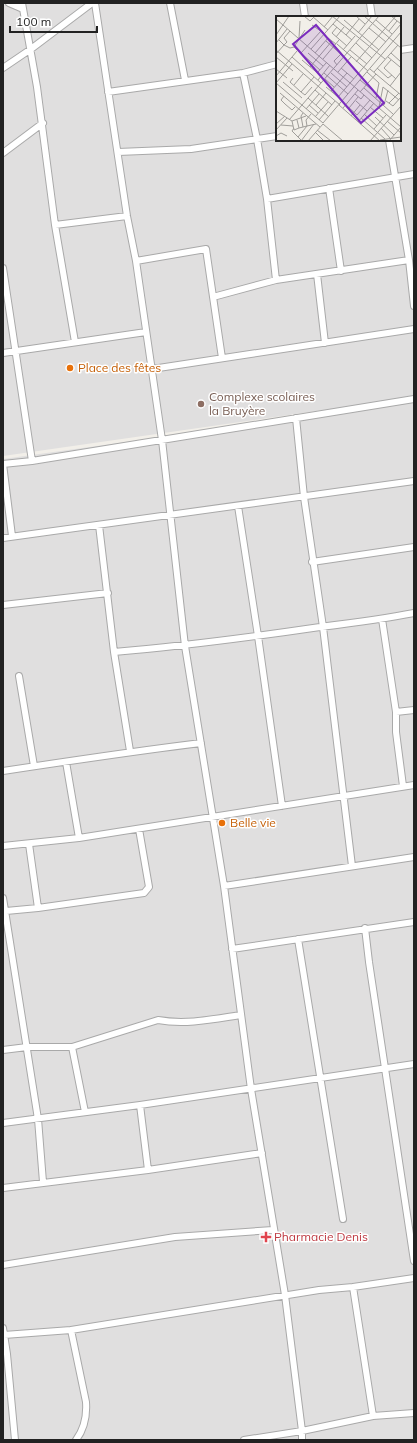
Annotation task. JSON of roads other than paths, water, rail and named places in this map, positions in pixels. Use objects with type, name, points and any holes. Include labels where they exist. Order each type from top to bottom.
[{"type":"street","points":[[9,3],[23,6],[43,123],[55,225],[75,342]]},
{"type":"street","points":[[3,68],[94,3],[152,369],[162,440],[185,646],[224,886],[251,1089],[273,1230],[285,1295],[302,1440]]},
{"type":"street","points":[[170,3],[185,80]]},
{"type":"street","points":[[303,3],[305,16]]},
{"type":"street","points":[[370,3],[372,16]]},
{"type":"street","points":[[401,50],[414,48]]},
{"type":"street","points":[[108,92],[243,73],[276,64]]},
{"type":"street","points":[[243,73],[258,139],[268,199],[276,280]]},
{"type":"street","points":[[3,153],[43,123]]},
{"type":"street","points":[[118,152],[191,149],[276,136]]},
{"type":"street","points":[[389,141],[409,260],[414,306]]},
{"type":"street","points":[[268,199],[395,176],[414,174]]},
{"type":"street","points":[[329,188],[341,271]]},
{"type":"street","points":[[55,225],[127,216]]},
{"type":"street","points":[[136,261],[206,249],[222,358]]},
{"type":"street","points":[[213,297],[276,280],[409,260]]},
{"type":"street","points":[[3,268],[32,461]]},
{"type":"street","points":[[317,274],[325,343]]},
{"type":"street","points":[[152,369],[414,330]]},
{"type":"street","points":[[3,353],[146,332]]},
{"type":"street","points":[[12,536],[3,464],[32,461],[414,399]]},
{"type":"street","points":[[296,418],[312,562],[323,627],[352,866]]},
{"type":"street","points":[[3,538],[414,481]]},
{"type":"street","points":[[238,506],[282,806]]},
{"type":"street","points":[[99,525],[114,652],[130,752]]},
{"type":"street","points":[[312,562],[414,547]]},
{"type":"street","points":[[3,605],[108,593]]},
{"type":"street","points":[[114,652],[185,646],[382,619],[414,613]]},
{"type":"street","points":[[382,619],[396,712],[396,732],[403,786]]},
{"type":"street","points":[[19,676],[34,766]]},
{"type":"street","points":[[396,712],[414,710]]},
{"type":"street","points":[[3,771],[201,743]]},
{"type":"street","points":[[66,762],[79,838]]},
{"type":"street","points":[[3,846],[79,838],[414,785]]},
{"type":"street","points":[[6,911],[144,893],[149,887],[139,829]]},
{"type":"street","points":[[29,844],[38,908]]},
{"type":"street","points":[[224,886],[414,857]]},
{"type":"street","points":[[3,898],[38,1119],[44,1182]]},
{"type":"street","points":[[232,949],[365,928],[414,922]]},
{"type":"street","points":[[365,928],[414,1261]]},
{"type":"street","points":[[298,939],[343,1219]]},
{"type":"street","points":[[3,1050],[27,1047],[72,1047],[158,1020],[172,1023],[197,1022],[241,1016]]},
{"type":"street","points":[[72,1047],[85,1112]]},
{"type":"street","points":[[3,1123],[140,1105],[414,1064]]},
{"type":"street","points":[[140,1105],[148,1170]]},
{"type":"street","points":[[3,1188],[148,1170],[262,1153]]},
{"type":"street","points":[[3,1265],[175,1237],[273,1230]]},
{"type":"street","points":[[4,1335],[71,1330],[285,1295],[414,1278]]},
{"type":"street","points":[[353,1287],[373,1416]]},
{"type":"street","points":[[3,1328],[15,1440]]},
{"type":"street","points":[[71,1330],[86,1402],[84,1429],[76,1440]]},
{"type":"street","points":[[3,1405],[11,1404]]},
{"type":"street","points":[[244,1440],[302,1431],[373,1416],[414,1412]]},
{"type":"place","name":"Place des fêtes","points":[[70,368]]},
{"type":"place","name":"Complexe scolaires la Bruyère","points":[[201,404]]},
{"type":"place","name":"Belle vie","points":[[222,823]]},
{"type":"place","name":"Pharmacie Denis","points":[[266,1237]]}]
